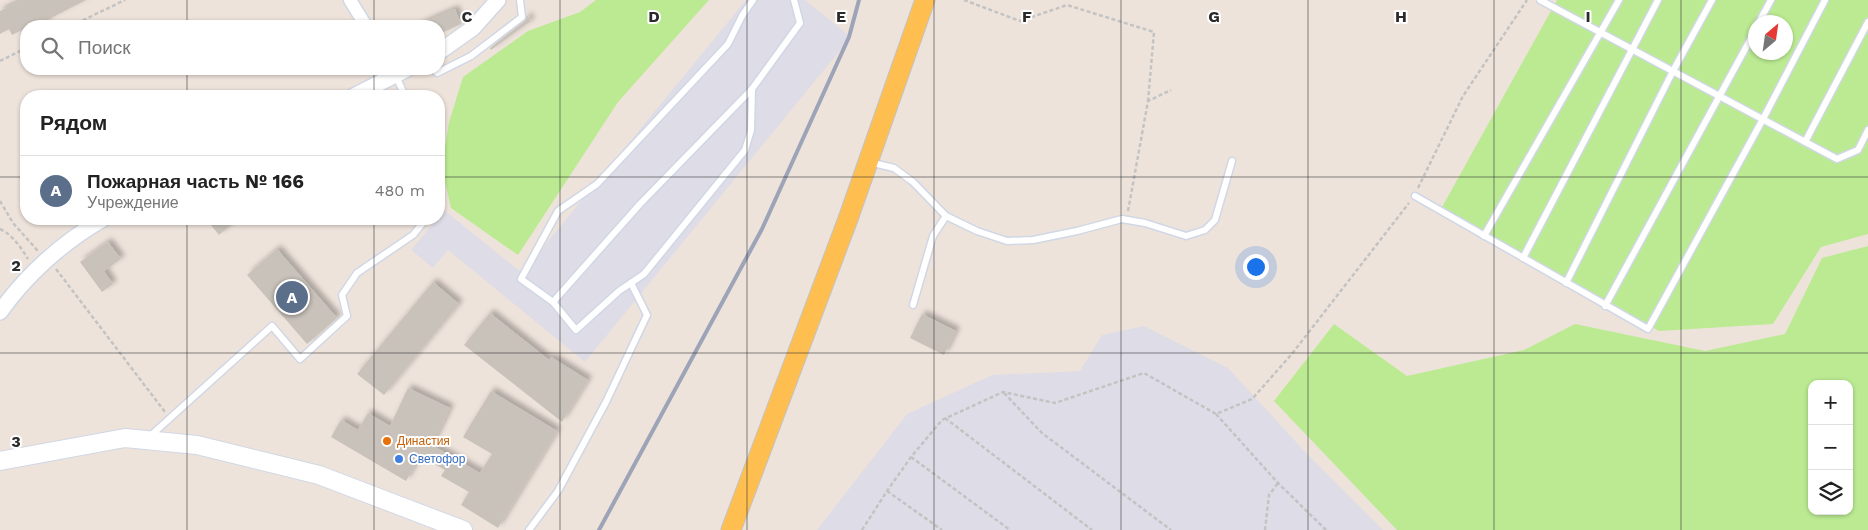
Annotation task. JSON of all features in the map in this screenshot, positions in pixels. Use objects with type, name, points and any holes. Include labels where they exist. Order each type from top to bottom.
[{"type":"main road","points":[[730,530],[868,161],[925,0]]},
{"type":"main road","points":[[0,461],[125,438],[198,445],[319,475],[463,530]]},
{"type":"street","points":[[350,0],[362,20]]},
{"type":"street","points":[[445,48],[473,28],[498,0]]},
{"type":"street","points":[[365,90],[391,75]]},
{"type":"street","points":[[0,312],[16,290],[47,260],[94,225]]},
{"type":"lane","points":[[445,69],[471,56],[522,17],[520,0]]},
{"type":"lane","points":[[752,89],[751,130],[745,150],[644,274],[619,291],[576,330],[554,302],[521,279],[558,211],[597,184],[697,78],[728,44],[742,16],[753,0]]},
{"type":"lane","points":[[554,302],[640,204],[752,89],[800,22],[794,0]]},
{"type":"lane","points":[[1540,0],[1837,160],[1858,150],[1868,130]]},
{"type":"lane","points":[[1484,236],[1619,0]]},
{"type":"lane","points":[[1523,258],[1658,0]]},
{"type":"lane","points":[[1566,283],[1673,71],[1712,0]]},
{"type":"lane","points":[[1763,15],[1771,0]]},
{"type":"lane","points":[[1415,196],[1648,329],[1763,119],[1825,0]]},
{"type":"lane","points":[[1805,142],[1868,22]]},
{"type":"lane","points":[[1605,306],[1748,43]]},
{"type":"lane","points":[[399,75],[403,90]]},
{"type":"lane","points":[[868,161],[894,168],[913,182],[946,216],[977,231],[1007,241],[1033,240],[1122,219],[1145,223],[1186,236],[1205,230],[1215,220],[1232,161]]},
{"type":"lane","points":[[913,305],[933,236],[946,216]]},
{"type":"lane","points":[[145,440],[272,326],[300,359],[347,316],[342,295],[357,273],[412,235],[421,225]]},
{"type":"lane","points":[[529,530],[558,491],[606,402],[647,315],[631,283]]},
{"type":"path","points":[[83,20],[125,0]]},
{"type":"path","points":[[964,0],[1020,21],[1067,5],[1154,32],[1148,101],[1126,220]]},
{"type":"path","points":[[1216,414],[1252,399],[1292,354],[1415,196],[1463,96],[1527,0]]},
{"type":"path","points":[[0,61],[20,51]]},
{"type":"path","points":[[1148,101],[1171,90]]},
{"type":"path","points":[[0,201],[13,223],[59,273],[167,414]]},
{"type":"path","points":[[0,229],[7,232],[20,247],[36,271]]},
{"type":"path","points":[[862,530],[886,491],[911,457],[945,418],[1003,392],[1055,403],[1144,373],[1216,414],[1278,483],[1326,530]]},
{"type":"path","points":[[1003,392],[1042,433],[1171,530]]},
{"type":"path","points":[[945,418],[1092,530]]},
{"type":"path","points":[[911,457],[1010,530]]},
{"type":"path","points":[[1265,530],[1269,495],[1278,483]]},
{"type":"path","points":[[886,491],[942,530]]},
{"type":"shaded area","points":[[746,0],[805,0],[851,37],[585,362],[448,250],[433,268],[411,250],[432,225],[445,225],[445,211],[522,273]]},
{"type":"shaded area","points":[[1144,326],[1228,368],[1309,456],[1383,530],[817,530],[907,414],[992,375],[1080,371],[1102,335]]},
{"type":"green space","points":[[596,0],[709,0],[618,102],[518,255],[451,208],[445,181],[445,148],[449,122],[463,77],[528,31],[580,12]]},
{"type":"green space","points":[[1557,0],[1868,0],[1868,234],[1821,247],[1773,324],[1659,331],[1441,209]]},
{"type":"green space","points":[[1868,246],[1868,530],[1397,530],[1274,401],[1334,324],[1407,376],[1524,350],[1575,324],[1705,351],[1785,334],[1822,258]]},
{"type":"building","points":[[22,0],[86,0],[47,20],[20,20],[20,31],[12,35],[9,29],[0,34],[0,11]]},
{"type":"building","points":[[455,9],[461,24],[445,31],[445,20],[430,20]]},
{"type":"building","points":[[527,15],[531,21],[491,50],[490,48],[525,21]]},
{"type":"building","points":[[211,225],[231,225],[219,235]]},
{"type":"building","points":[[108,242],[121,259],[104,271],[113,284],[102,292],[80,262]]},
{"type":"building","points":[[277,249],[337,318],[307,344],[247,275]]},
{"type":"building","points":[[433,282],[459,304],[384,395],[357,374]]},
{"type":"building","points":[[490,313],[549,360],[551,357],[588,380],[562,422],[464,345]]},
{"type":"building","points":[[922,314],[956,331],[944,355],[910,338]]},
{"type":"building","points":[[408,388],[450,408],[432,445],[480,473],[492,454],[463,437],[491,391],[557,431],[498,528],[461,505],[469,492],[441,476],[445,470],[420,456],[406,481],[331,437],[341,420],[358,430],[368,413],[390,426]]},
{"type":"railway","points":[[599,530],[762,229],[849,37],[859,0]]},
{"type":"place","name":"Пожарная часть № 166","points":[[292,297]]},
{"type":"place","name":"Династия","points":[[387,441]]},
{"type":"place","name":"Светофор","points":[[399,459]]}]
